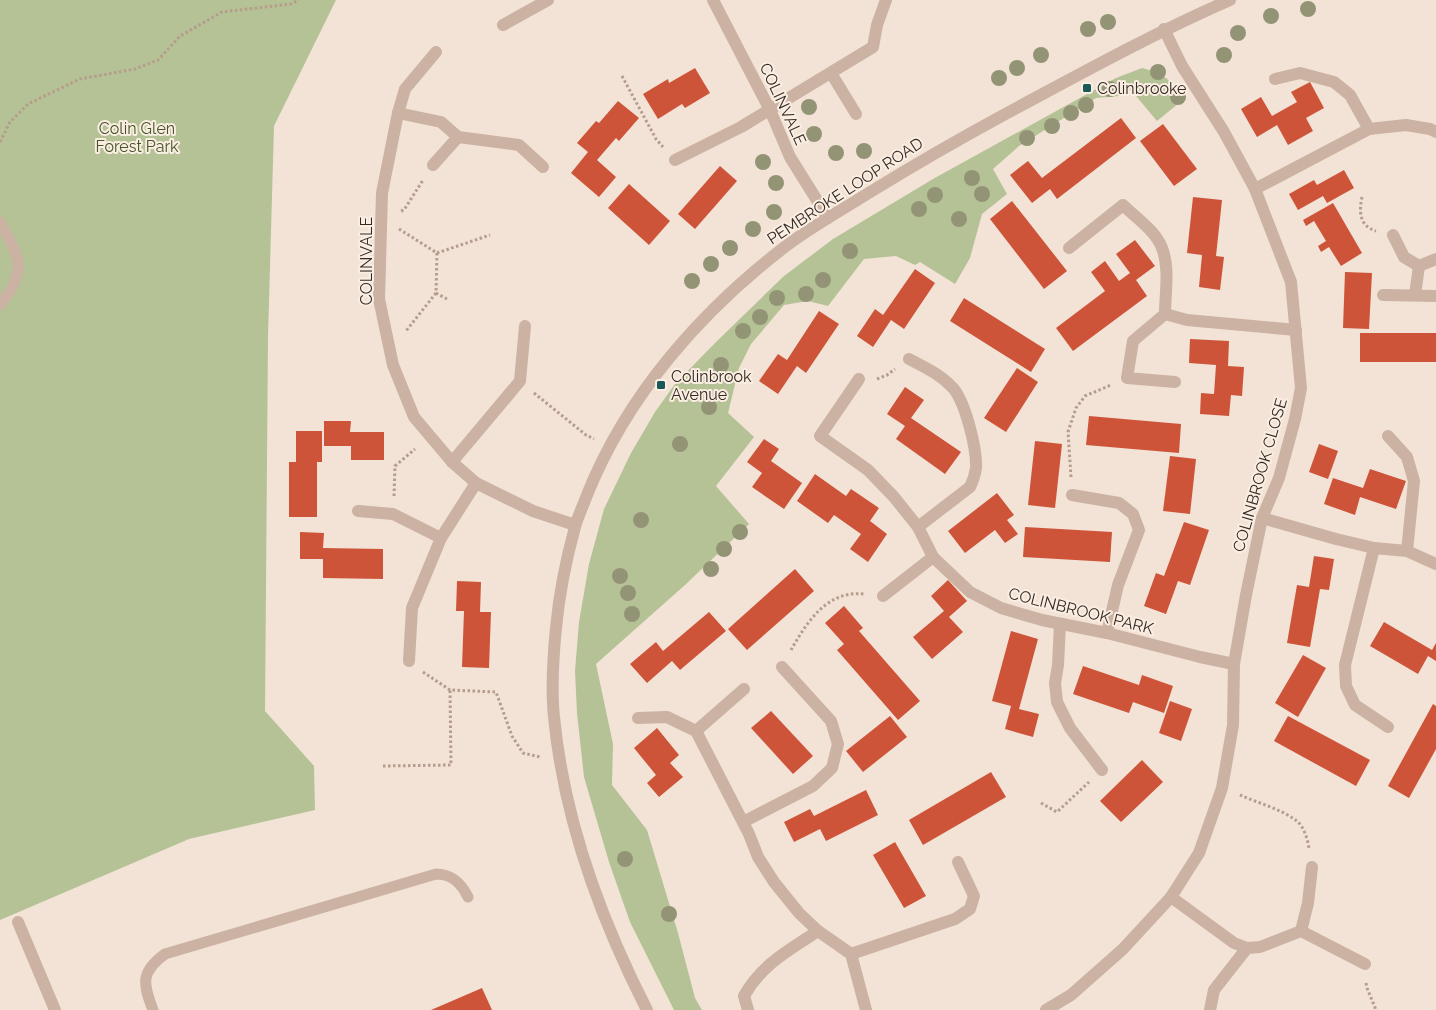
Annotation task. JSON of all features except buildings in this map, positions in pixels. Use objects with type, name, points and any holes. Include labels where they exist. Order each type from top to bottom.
[{"type":"street","points":[[503,25],[548,0]]},
{"type":"street","name":"COLINVALE","points":[[714,0],[770,110],[790,157],[828,218]]},
{"type":"street","points":[[675,160],[741,127],[873,47],[877,25],[886,0]]},
{"type":"street","name":"PEMBROKE LOOP ROAD","points":[[647,1010],[621,959],[588,875],[565,792],[554,714],[553,656],[558,602],[575,525],[609,447],[635,403],[660,367],[690,334],[738,287],[787,246],[828,218],[941,148],[1164,29],[1230,0]]},
{"type":"street","name":"COLINBROOK CLOSE","points":[[1046,1010],[1071,995],[1123,949],[1171,897],[1199,853],[1222,788],[1233,725],[1234,664],[1262,518],[1279,478],[1295,419],[1301,388],[1290,282],[1256,189],[1224,132],[1182,66],[1164,29]]},
{"type":"street","name":"COLINVALE","points":[[436,52],[405,89],[398,113],[382,193],[383,221],[379,299],[394,365],[414,417],[452,462],[476,483],[534,510],[575,525]]},
{"type":"street","points":[[831,73],[856,114]]},
{"type":"street","points":[[1275,79],[1300,73],[1334,82],[1350,95],[1369,129]]},
{"type":"street","points":[[398,113],[441,122],[458,137],[519,145],[543,167]]},
{"type":"street","points":[[1256,189],[1369,129],[1406,126],[1430,129],[1436,132]]},
{"type":"street","points":[[433,165],[458,137]]},
{"type":"street","points":[[1069,248],[1124,205],[1152,233],[1162,248],[1166,270],[1165,314],[1133,341],[1127,378],[1175,382]]},
{"type":"street","points":[[1393,235],[1404,257],[1419,266]]},
{"type":"street","points":[[1419,266],[1436,259]]},
{"type":"street","points":[[1415,295],[1419,266]]},
{"type":"street","points":[[1383,295],[1436,296]]},
{"type":"street","points":[[1165,314],[1187,320],[1296,330]]},
{"type":"street","points":[[452,462],[520,381],[525,326]]},
{"type":"street","points":[[909,360],[940,376],[953,388],[961,401],[970,432],[976,467],[974,479],[970,487],[918,527]]},
{"type":"street","name":"COLINBROOK PARK","points":[[859,379],[820,436],[868,470],[894,496],[918,527],[933,557],[970,592],[1001,608],[1200,658],[1234,664]]},
{"type":"street","points":[[1388,436],[1407,457],[1414,481],[1407,551]]},
{"type":"street","points":[[408,661],[412,608],[441,538],[476,483]]},
{"type":"street","points":[[1072,495],[1119,502],[1133,514],[1139,530],[1118,585],[1107,634]]},
{"type":"street","points":[[358,511],[393,514],[441,538]]},
{"type":"street","points":[[1262,518],[1374,548],[1407,551],[1436,564]]},
{"type":"street","points":[[1374,548],[1345,665],[1346,686],[1354,705],[1388,727]]},
{"type":"street","points":[[883,596],[933,557]]},
{"type":"street","points":[[1060,624],[1055,683],[1057,702],[1070,728],[1102,770]]},
{"type":"street","points":[[743,822],[813,786],[832,768],[838,744],[832,720],[782,667]]},
{"type":"street","points":[[696,731],[744,689]]},
{"type":"street","points":[[638,718],[667,717],[696,731],[743,822],[758,857],[774,882],[799,913],[818,931],[851,954],[866,1010]]},
{"type":"street","points":[[851,954],[955,919],[970,909],[974,896],[958,862]]},
{"type":"street","points":[[1301,931],[1308,903],[1312,867]]},
{"type":"street","points":[[1171,897],[1234,943],[1247,948],[1260,947],[1301,931],[1365,964]]},
{"type":"street","points":[[18,922],[55,1010]]},
{"type":"street","points":[[748,1010],[744,996],[752,981],[768,965],[818,931]]},
{"type":"street","points":[[1210,1010],[1214,990],[1247,948]]},
{"type":"lane","points":[[0,222],[17,254],[19,272],[10,292],[0,305]]},
{"type":"lane","points":[[153,1010],[146,992],[146,975],[155,962],[166,954],[436,874],[446,874],[456,880],[463,886],[468,897]]},
{"type":"path","points":[[0,142],[10,122],[28,104],[80,79],[135,69],[158,60],[180,36],[222,12],[292,4],[299,0]]},
{"type":"path","points":[[622,76],[656,139],[675,160]]},
{"type":"path","points":[[383,221],[404,210],[433,165]]},
{"type":"path","points":[[1362,197],[1359,210],[1364,224],[1373,231],[1393,235]]},
{"type":"path","points":[[383,221],[407,233],[437,253]]},
{"type":"path","points":[[437,253],[490,235]]},
{"type":"path","points":[[389,342],[405,332],[436,293],[437,253]]},
{"type":"path","points":[[436,293],[447,299]]},
{"type":"path","points":[[859,379],[875,380],[881,378],[909,360]]},
{"type":"path","points":[[1072,495],[1068,432],[1076,408],[1085,396],[1127,378]]},
{"type":"path","points":[[520,381],[586,436],[609,447]]},
{"type":"path","points":[[393,514],[395,466],[430,436]]},
{"type":"path","points":[[782,667],[800,634],[818,612],[833,600],[852,593],[883,596]]},
{"type":"path","points":[[408,661],[450,690],[496,692],[512,736],[523,753],[560,761]]},
{"type":"path","points":[[383,766],[451,765],[450,690]]},
{"type":"path","points":[[1041,803],[1057,812],[1102,770]]},
{"type":"path","points":[[1222,788],[1298,822],[1308,840],[1312,867]]},
{"type":"path","points":[[1365,964],[1366,988],[1376,1010]]},
{"type":"green space","name":"Colin Glen Forest Park","points":[[0,0],[336,0],[274,126],[268,337],[265,711],[314,766],[315,810],[189,839],[0,920]]},
{"type":"green space","points":[[1142,68],[1167,79],[1184,99],[1157,121],[1131,90],[1119,96],[1096,98],[1019,146],[993,169],[1007,194],[982,214],[970,258],[955,284],[920,262],[915,265],[896,256],[864,259],[828,306],[808,301],[784,305],[751,344],[739,368],[728,413],[754,437],[716,486],[749,524],[685,585],[596,664],[613,744],[612,785],[647,830],[678,933],[695,998],[702,1010],[674,1010],[630,922],[609,862],[584,777],[577,713],[575,671],[579,622],[589,564],[604,509],[631,453],[655,412],[675,384],[784,276],[833,239],[933,179],[1116,78]]},
{"type":"place","name":"Colinbrooke","points":[[1087,88]]},
{"type":"place","name":"Colinbrook Avenue","points":[[661,385]]}]
